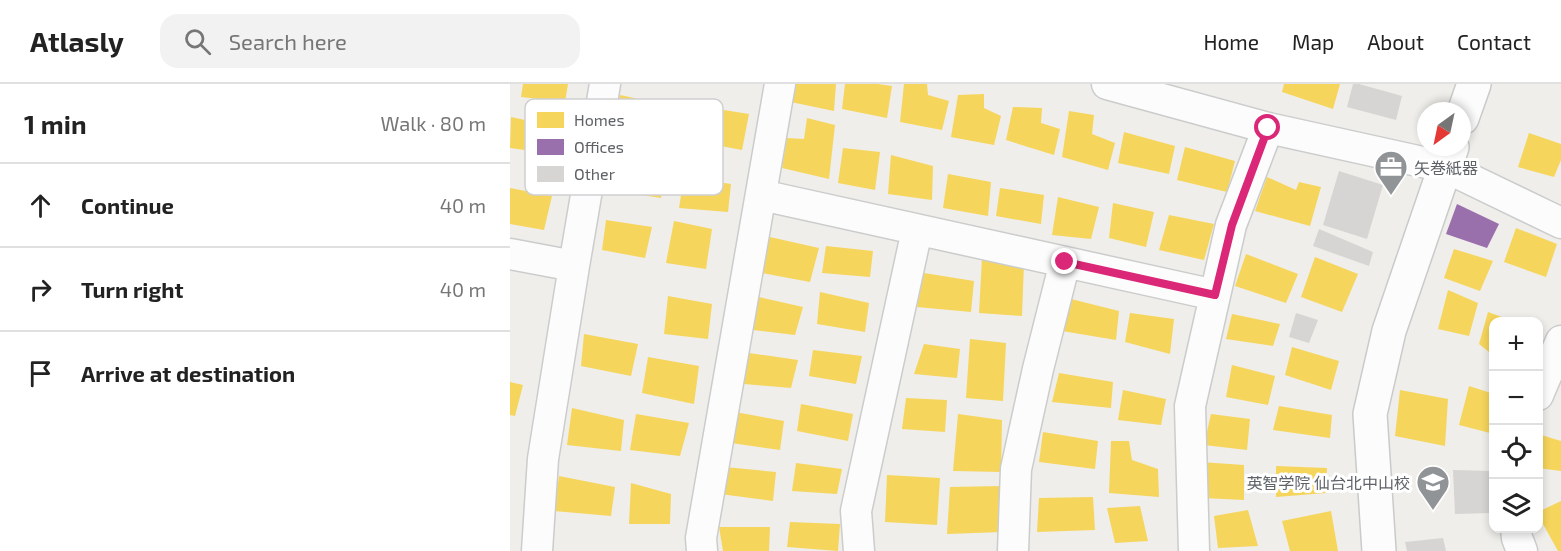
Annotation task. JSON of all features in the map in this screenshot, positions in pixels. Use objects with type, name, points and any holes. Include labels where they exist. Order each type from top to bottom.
[{"type":"street","points":[[602,99],[605,84]]},
{"type":"street","points":[[702,551],[701,538],[780,84]]},
{"type":"street","points":[[1107,84],[1268,128],[1448,157],[1561,223]]},
{"type":"street","points":[[1468,102],[1474,84]]},
{"type":"street","points":[[1194,551],[1190,406],[1232,225],[1268,128]]},
{"type":"street","points":[[1379,551],[1370,414],[1389,331],[1448,157]]},
{"type":"street","points":[[537,551],[543,459],[586,195]]},
{"type":"street","points":[[761,195],[1215,295]]},
{"type":"street","points":[[859,551],[856,511],[917,230]]},
{"type":"street","points":[[510,254],[574,266]]},
{"type":"street","points":[[1013,551],[1016,468],[1065,262]]},
{"type":"street","points":[[1543,386],[1561,341]]},
{"type":"street","points":[[1543,398],[1561,407]]},
{"type":"street","points":[[1516,533],[1522,551]]},
{"type":"building: Homes","points":[[523,84],[568,84],[566,99],[521,97]]},
{"type":"building: Homes","points":[[789,84],[836,84],[834,111],[786,101]]},
{"type":"building: Homes","points":[[845,84],[892,86],[887,118],[842,109]]},
{"type":"building: Homes","points":[[904,84],[927,84],[928,95],[949,101],[942,130],[900,122]]},
{"type":"building: Homes","points":[[1284,84],[1340,84],[1333,109],[1282,92]]},
{"type":"building: Homes","points":[[984,94],[984,108],[1001,116],[994,145],[951,137],[958,95]]},
{"type":"building: Homes","points":[[620,95],[639,99],[619,99]]},
{"type":"building: Homes","points":[[1013,107],[1042,108],[1041,123],[1060,129],[1054,155],[1006,140]]},
{"type":"building: Homes","points":[[723,110],[749,114],[742,150],[723,146]]},
{"type":"building: Homes","points":[[1069,111],[1094,115],[1092,134],[1115,143],[1108,170],[1062,157]]},
{"type":"building: Homes","points":[[511,117],[525,120],[525,150],[510,148]]},
{"type":"building: Homes","points":[[807,118],[835,125],[829,179],[782,168],[787,138],[804,139]]},
{"type":"building: Homes","points":[[1124,132],[1175,146],[1169,174],[1118,163]]},
{"type":"building: Homes","points":[[1529,133],[1561,144],[1561,160],[1554,177],[1518,167]]},
{"type":"building: Homes","points":[[1185,147],[1235,161],[1227,192],[1177,180]]},
{"type":"building: Homes","points":[[843,148],[880,152],[875,190],[838,183]]},
{"type":"building: Homes","points":[[891,155],[933,166],[932,200],[888,194]]},
{"type":"building: Homes","points":[[948,174],[991,182],[988,216],[943,208]]},
{"type":"building: Homes","points":[[1267,177],[1296,190],[1299,182],[1321,187],[1310,226],[1255,211]]},
{"type":"building: Homes","points":[[723,183],[731,184],[728,212],[679,208],[681,195],[723,195]]},
{"type":"building: Homes","points":[[510,188],[525,191],[525,195],[552,196],[544,230],[510,224]]},
{"type":"building: Homes","points":[[1000,188],[1044,195],[1041,224],[996,216]]},
{"type":"building: Homes","points":[[642,195],[661,195],[661,198]]},
{"type":"building: Homes","points":[[1058,197],[1099,207],[1091,239],[1052,235]]},
{"type":"building: Homes","points":[[1113,203],[1154,212],[1146,247],[1109,238]]},
{"type":"building: Homes","points":[[1169,215],[1214,224],[1204,260],[1159,250]]},
{"type":"building: Homes","points":[[606,220],[652,227],[645,258],[602,250]]},
{"type":"building: Homes","points":[[674,221],[712,229],[706,269],[666,263]]},
{"type":"building: Homes","points":[[1516,228],[1557,244],[1546,277],[1504,262]]},
{"type":"building: Homes","points":[[761,235],[819,248],[810,282],[757,272]]},
{"type":"building: Homes","points":[[826,246],[873,251],[870,277],[822,273]]},
{"type":"building: Homes","points":[[1454,249],[1493,261],[1480,291],[1444,278]]},
{"type":"building: Homes","points":[[1246,254],[1298,274],[1286,303],[1235,286]]},
{"type":"building: Homes","points":[[1315,257],[1358,274],[1342,312],[1301,297]]},
{"type":"building: Homes","points":[[982,258],[1024,263],[1022,316],[979,313]]},
{"type":"building: Homes","points":[[924,273],[974,281],[971,312],[917,307]]},
{"type":"building: Homes","points":[[1448,290],[1478,303],[1469,336],[1438,329]]},
{"type":"building: Homes","points":[[820,292],[869,303],[865,332],[817,324]]},
{"type":"building: Homes","points":[[668,296],[712,304],[708,339],[664,334]]},
{"type":"building: Homes","points":[[759,297],[803,307],[795,335],[753,330]]},
{"type":"building: Homes","points":[[1071,299],[1119,311],[1116,340],[1062,331]]},
{"type":"building: Homes","points":[[1488,312],[1502,317],[1489,317],[1489,352],[1479,344]]},
{"type":"building: Homes","points":[[1130,313],[1174,319],[1170,354],[1125,342]]},
{"type":"building: Homes","points":[[1232,314],[1280,324],[1273,346],[1226,339]]},
{"type":"building: Homes","points":[[584,334],[638,344],[631,376],[581,366]]},
{"type":"building: Homes","points":[[970,339],[1006,343],[1003,401],[966,398]]},
{"type":"building: Homes","points":[[924,344],[960,349],[957,378],[914,374]]},
{"type":"building: Homes","points":[[1292,347],[1339,361],[1331,390],[1285,375]]},
{"type":"building: Homes","points":[[813,350],[862,356],[856,384],[809,376]]},
{"type":"building: Homes","points":[[749,353],[798,360],[791,388],[744,384]]},
{"type":"building: Homes","points":[[648,357],[699,366],[694,404],[642,393]]},
{"type":"building: Homes","points":[[1232,365],[1275,376],[1268,405],[1226,397]]},
{"type":"building: Homes","points":[[1059,373],[1113,382],[1111,408],[1052,402]]},
{"type":"building: Homes","points":[[510,382],[523,385],[515,416],[510,415]]},
{"type":"building: Homes","points":[[1469,386],[1489,392],[1489,433],[1459,425]]},
{"type":"building: Homes","points":[[1123,390],[1166,399],[1161,425],[1118,420]]},
{"type":"building: Homes","points":[[1400,390],[1448,399],[1445,446],[1395,436]]},
{"type":"building: Homes","points":[[906,398],[947,400],[945,432],[902,429]]},
{"type":"building: Homes","points":[[801,404],[853,414],[848,441],[797,431]]},
{"type":"building: Homes","points":[[1279,406],[1332,415],[1330,438],[1273,430]]},
{"type":"building: Homes","points":[[572,408],[624,420],[621,451],[567,445]]},
{"type":"building: Homes","points":[[735,412],[784,421],[780,450],[731,443]]},
{"type":"building: Homes","points":[[636,414],[689,423],[680,456],[630,450]]},
{"type":"building: Homes","points":[[958,414],[1002,420],[1001,472],[953,471]]},
{"type":"building: Homes","points":[[1211,414],[1250,419],[1247,450],[1204,445]]},
{"type":"building: Homes","points":[[1043,432],[1098,441],[1095,469],[1039,462]]},
{"type":"building: Homes","points":[[1543,436],[1561,441],[1561,471],[1543,469]]},
{"type":"building: Homes","points":[[1111,441],[1129,441],[1132,460],[1158,469],[1159,497],[1109,493]]},
{"type":"building: Homes","points":[[1200,462],[1244,465],[1244,500],[1203,498]]},
{"type":"building: Homes","points":[[796,463],[842,469],[837,494],[792,491]]},
{"type":"building: Homes","points":[[1276,466],[1327,468],[1326,493],[1276,497]]},
{"type":"building: Homes","points":[[725,467],[776,472],[773,501],[720,494]]},
{"type":"building: Homes","points":[[887,475],[940,478],[937,525],[885,522]]},
{"type":"building: Homes","points":[[559,476],[615,487],[611,516],[554,511]]},
{"type":"building: Homes","points":[[631,483],[671,494],[670,524],[629,524]]},
{"type":"building: Homes","points":[[1002,486],[1002,532],[947,534],[950,487]]},
{"type":"building: Homes","points":[[1093,497],[1095,530],[1037,532],[1039,498]]},
{"type":"building: Homes","points":[[1561,501],[1561,551],[1558,551],[1543,524],[1543,510]]},
{"type":"building: Homes","points":[[1140,506],[1148,541],[1115,543],[1107,508]]},
{"type":"building: Homes","points":[[1248,510],[1258,546],[1218,548],[1214,516]]},
{"type":"building: Homes","points":[[1331,511],[1338,551],[1290,551],[1282,521]]},
{"type":"building: Homes","points":[[790,522],[840,524],[838,551],[787,547]]},
{"type":"building: Homes","points":[[719,527],[770,527],[769,551],[723,551]]},
{"type":"building: Offices","points":[[1457,204],[1499,224],[1487,248],[1446,234]]},
{"type":"building: Other","points":[[1353,84],[1402,96],[1396,120],[1347,107]]},
{"type":"building: Other","points":[[1339,171],[1383,185],[1367,239],[1323,225]]},
{"type":"building: Other","points":[[1319,229],[1373,252],[1369,266],[1313,246]]},
{"type":"building: Other","points":[[1296,313],[1318,320],[1309,343],[1289,337]]},
{"type":"building: Other","points":[[1453,470],[1489,471],[1489,513],[1455,514]]},
{"type":"building: Other","points":[[1443,538],[1446,551],[1407,551],[1405,542]]},
{"type":"place","name":"矢巻紙器","points":[[1391,196]]},
{"type":"place","name":"英智学院 仙台北中山校","points":[[1433,511]]},
{"type":"route","points":[[1065,262],[1215,295],[1232,225],[1268,128]]}]
